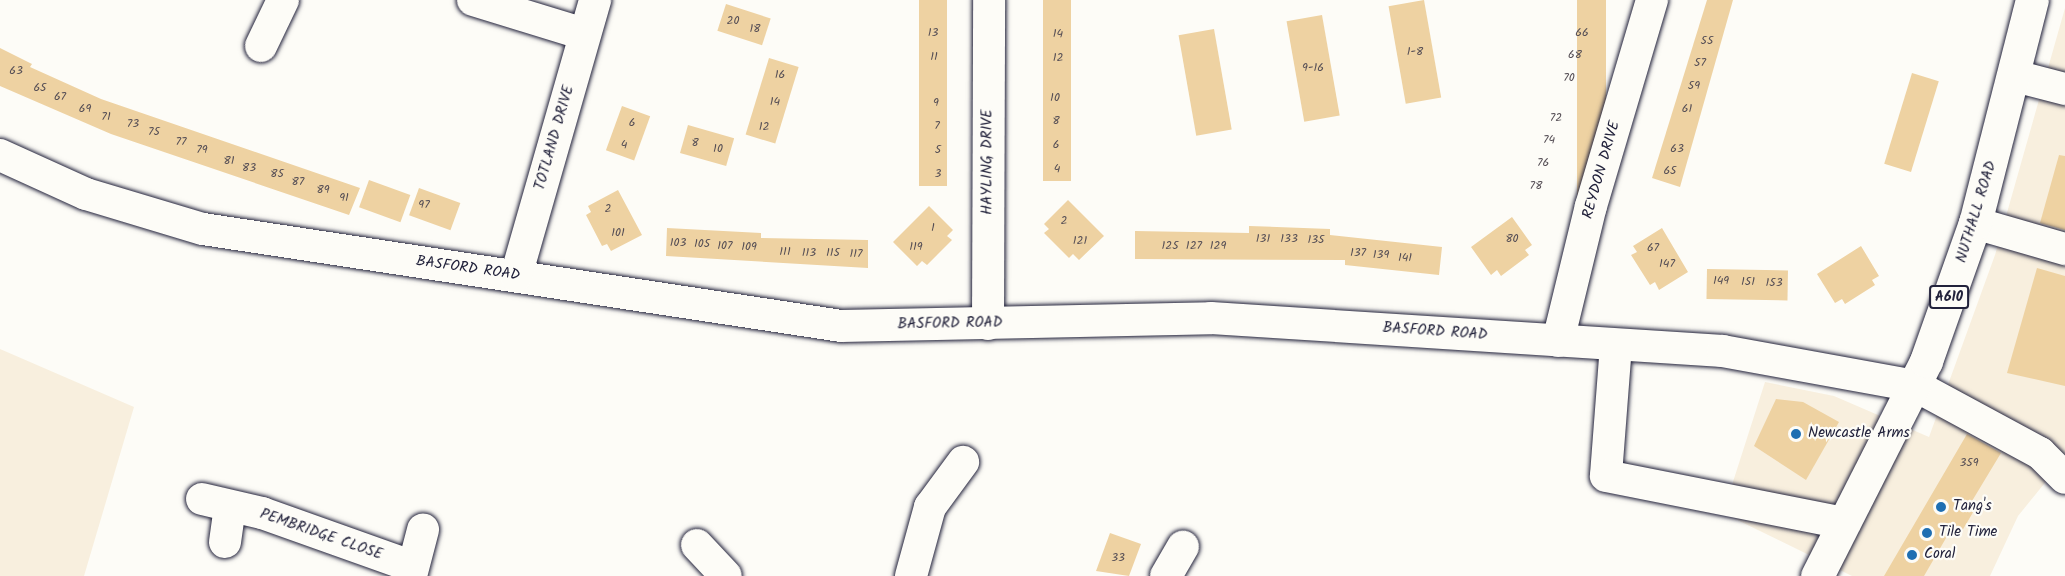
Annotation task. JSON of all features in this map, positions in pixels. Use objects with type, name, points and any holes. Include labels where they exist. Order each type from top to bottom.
[{"type":"highway","name":"NUTHALL ROAD","points":[[1817,576],[1916,386],[1975,223],[2015,75],[2032,0]]},
{"type":"street","points":[[261,46],[283,0]]},
{"type":"street","points":[[472,0],[584,34]]},
{"type":"street","name":"TOTLAND DRIVE","points":[[516,276],[595,0]]},
{"type":"street","name":"HAYLING DRIVE","points":[[988,324],[989,0]]},
{"type":"street","name":"REYDON DRIVE","points":[[1558,341],[1591,206],[1652,0]]},
{"type":"street","points":[[2015,75],[2065,88]]},
{"type":"street","name":"BASFORD ROAD","points":[[0,155],[86,194],[203,229],[841,326],[988,324],[1129,317],[1211,318],[1723,351],[1916,386],[2040,453],[2065,478]]},
{"type":"street","points":[[1975,223],[2065,249]]},
{"type":"street","points":[[1616,345],[1606,476],[1844,523]]},
{"type":"street","points":[[911,576],[920,502],[963,462]]},
{"type":"street","name":"PEMBRIDGE CLOSE","points":[[225,542],[216,502],[411,571]]},
{"type":"street","points":[[411,571],[423,530]]},
{"type":"street","points":[[698,545],[721,574]]},
{"type":"street","points":[[1166,576],[1183,546]]},
{"type":"shaded area","points":[[2065,8],[2065,458],[2018,516],[1990,576],[1852,576],[1723,513],[1765,382],[1834,396],[1929,437],[1995,255]]},
{"type":"shaded area","points":[[0,349],[134,407],[84,576],[0,576]]},
{"type":"building","points":[[919,0],[947,0],[947,186],[919,186]]},
{"type":"building","points":[[1043,0],[1071,0],[1071,181],[1043,181]]},
{"type":"building","points":[[1424,0],[1441,97],[1406,104],[1389,6]]},
{"type":"building","points":[[1577,0],[1606,0],[1606,202],[1577,202]]},
{"type":"building","points":[[1707,0],[1733,0],[1680,187],[1652,178]]},
{"type":"building","points":[[726,4],[771,19],[762,45],[717,31]]},
{"type":"building","points":[[1322,15],[1340,115],[1304,122],[1287,21]]},
{"type":"building","points":[[1214,29],[1232,129],[1196,136],[1179,35]]},
{"type":"building","points":[[0,48],[32,64],[30,67],[101,99],[360,188],[349,215],[111,134],[0,86]]},
{"type":"building","points":[[769,58],[799,67],[775,144],[746,135]]},
{"type":"building","points":[[1912,73],[1939,81],[1911,172],[1884,164]]},
{"type":"building","points":[[622,106],[650,116],[634,160],[606,150]]},
{"type":"building","points":[[688,125],[734,138],[726,166],[680,153]]},
{"type":"building","points":[[2059,155],[2065,156],[2065,230],[2040,223]]},
{"type":"building","points":[[369,180],[410,195],[400,222],[359,207]]},
{"type":"building","points":[[419,188],[460,203],[450,230],[409,215]]},
{"type":"building","points":[[618,190],[642,235],[611,251],[607,244],[602,246],[586,215],[591,212],[588,206]]},
{"type":"building","points":[[1068,200],[1104,236],[1079,260],[1073,254],[1069,258],[1044,233],[1049,229],[1044,224]]},
{"type":"building","points":[[929,206],[953,230],[947,236],[952,240],[927,265],[922,261],[917,266],[893,242]]},
{"type":"building","points":[[1512,217],[1532,245],[1525,250],[1529,255],[1501,276],[1497,270],[1491,275],[1471,247]]},
{"type":"building","points":[[1249,226],[1330,229],[1330,235],[1442,247],[1439,275],[1345,265],[1345,260],[1135,259],[1135,231],[1249,233]]},
{"type":"building","points":[[667,228],[761,233],[761,238],[868,240],[868,268],[666,256]]},
{"type":"building","points":[[1662,228],[1688,272],[1659,290],[1655,282],[1650,285],[1631,255],[1637,252],[1633,246]]},
{"type":"building","points":[[1861,246],[1879,276],[1872,280],[1875,285],[1845,304],[1842,299],[1835,303],[1817,274]]},
{"type":"building","points":[[2037,268],[2065,276],[2065,386],[2007,373]]},
{"type":"building","points":[[1707,269],[1788,270],[1787,300],[1706,299]]},
{"type":"building","name":"Newcastle Arms","points":[[1776,399],[1803,402],[1839,422],[1806,480],[1754,446]]},
{"type":"building","points":[[1967,434],[2001,453],[1969,506],[1975,509],[1962,531],[1953,526],[1924,576],[1884,576]]},
{"type":"building","points":[[1110,533],[1141,544],[1129,576],[1096,571]]},
{"type":"place","name":"Newcastle Arms","points":[[1796,434]]},
{"type":"place","name":"Tang's","points":[[1941,507]]},
{"type":"place","name":"Tile Time","points":[[1927,533]]},
{"type":"place","name":"Coral","points":[[1912,555]]}]
